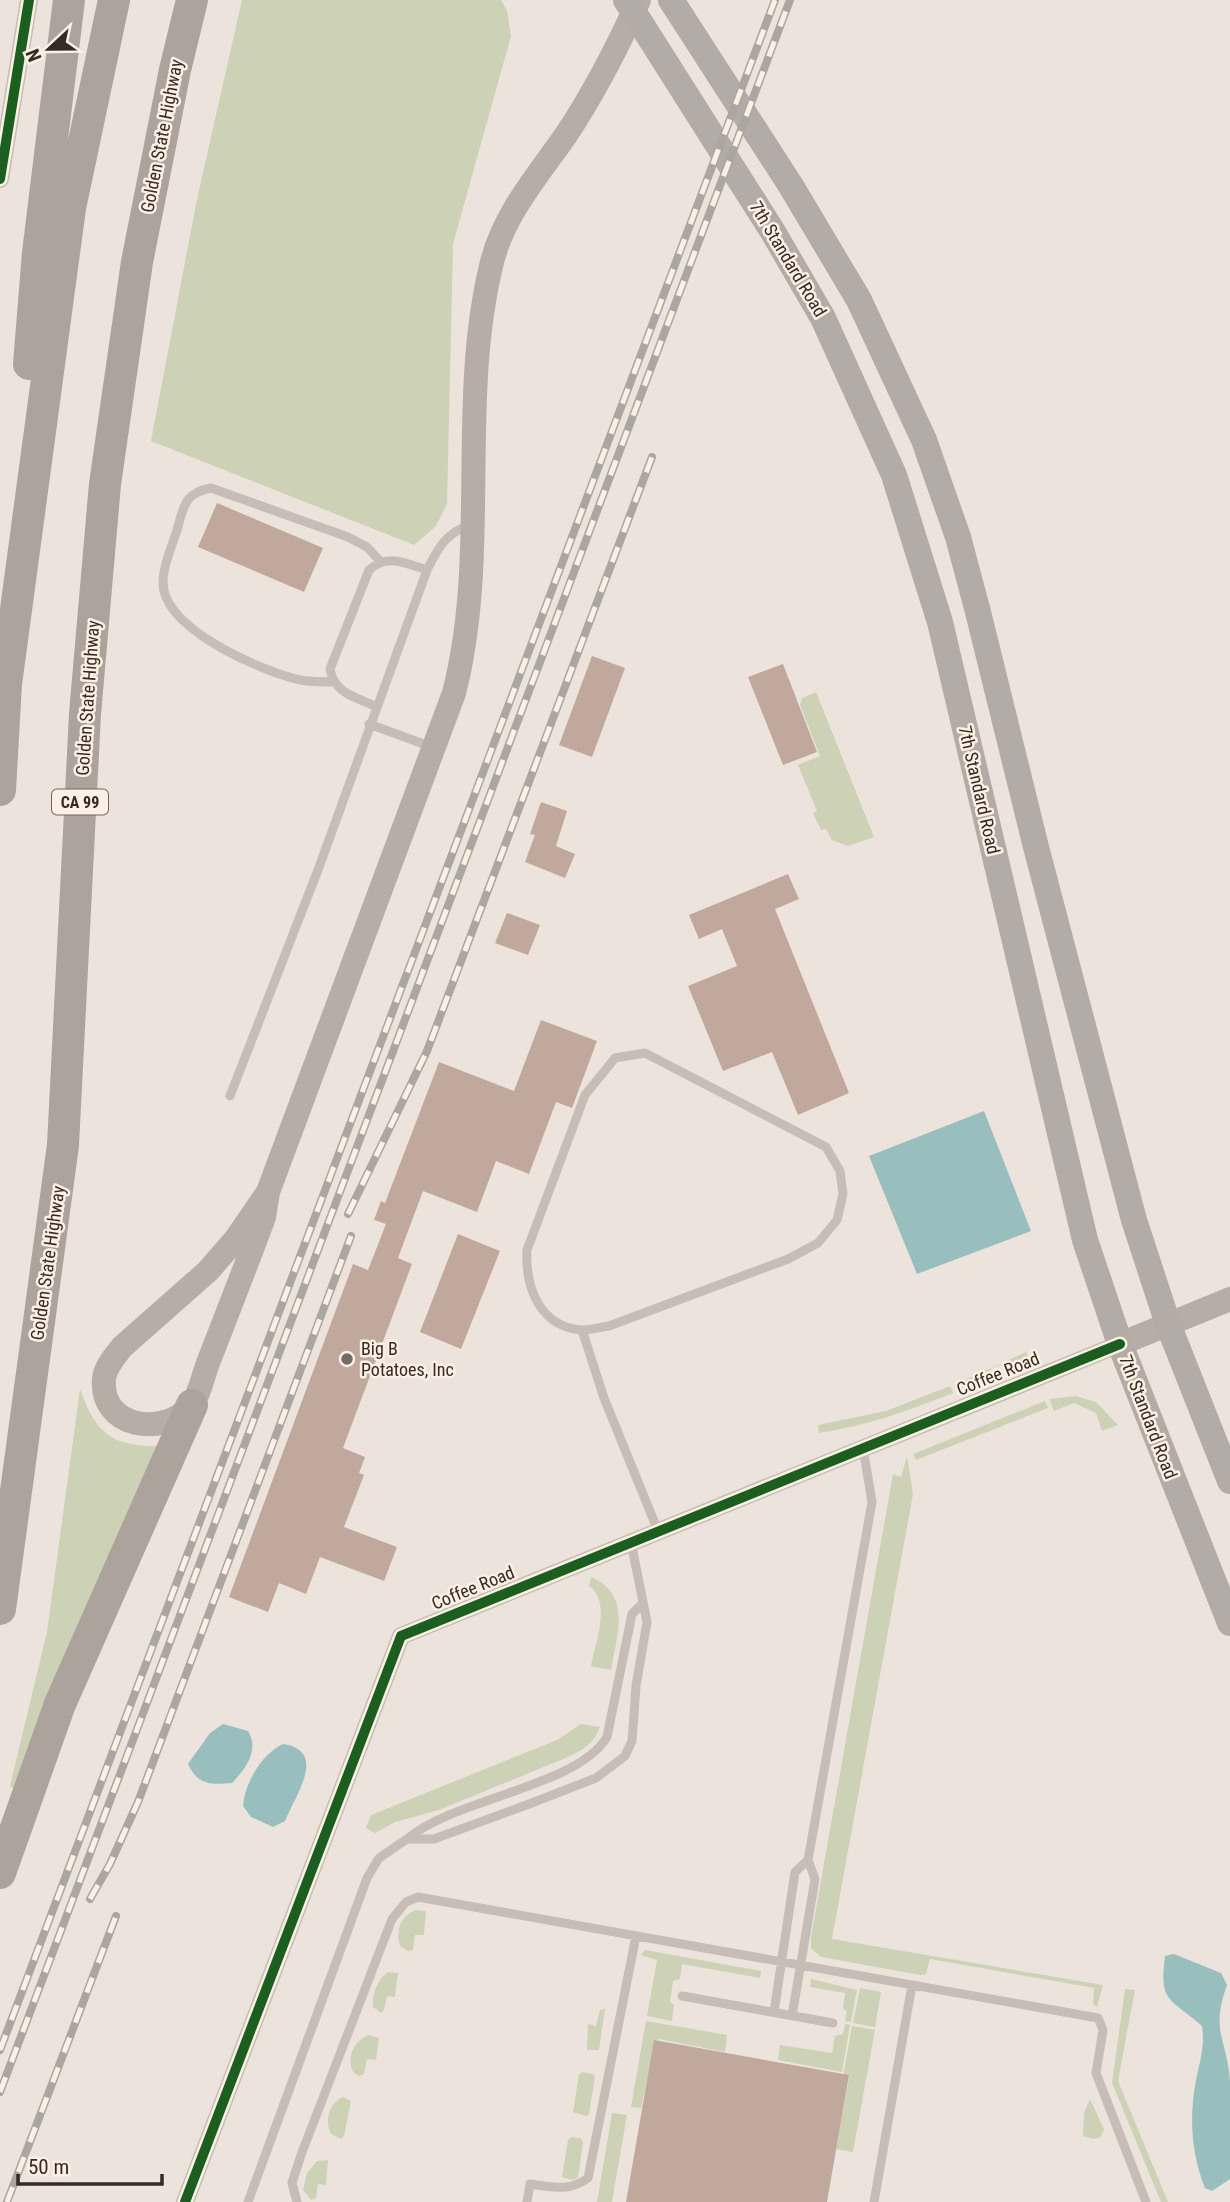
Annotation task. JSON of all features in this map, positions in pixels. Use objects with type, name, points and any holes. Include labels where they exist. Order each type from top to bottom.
[{"type":"highway","points":[[0,790],[10,589],[38,253],[69,0]]},
{"type":"highway","points":[[6,684],[70,208],[114,0]]},
{"type":"highway","name":"Golden State Highway","points":[[0,1609],[64,1145],[85,714],[105,484],[137,262],[175,70],[192,0]]},
{"type":"highway","points":[[0,1873],[60,1704],[192,1405]]},
{"type":"main road","points":[[671,0],[791,186],[859,300],[924,440],[958,537],[1134,1220],[1168,1324],[1230,1482]]},
{"type":"main road","points":[[268,1192],[228,1249],[208,1271],[122,1347],[110,1364],[104,1378],[111,1407],[134,1424],[147,1425],[170,1420],[192,1405],[264,1217],[268,1192],[454,693],[464,653],[470,609],[478,352],[493,259],[512,215],[534,177],[567,133],[633,4]]},
{"type":"main road","name":"7th Standard Road","points":[[633,4],[675,79],[773,232],[823,318],[874,426],[927,575],[1073,1197],[1120,1345],[1230,1623]]},
{"type":"main road","name":"Coffee Road","points":[[1120,1345],[1230,1299]]},
{"type":"street","points":[[0,178],[29,0]]},
{"type":"street","name":"Coffee Road","points":[[185,2202],[401,1636],[1120,1345]]},
{"type":"lane","points":[[333,682],[301,680],[263,667],[203,637],[178,615],[165,597],[163,577],[186,502],[196,491],[211,488],[348,537],[367,547],[379,560]]},
{"type":"lane","points":[[230,1096],[318,870],[375,706],[427,570],[442,540],[456,529],[474,524]]},
{"type":"lane","points":[[375,706],[342,691],[333,682],[330,669],[369,570],[379,560],[394,559],[427,570]]},
{"type":"lane","points":[[369,724],[434,748]]},
{"type":"lane","points":[[645,1053],[825,1147],[840,1171],[843,1194],[838,1220],[818,1243],[788,1259],[610,1326],[582,1330],[565,1325],[538,1307],[526,1275],[527,1250],[585,1095],[615,1058],[645,1053]]},
{"type":"lane","points":[[582,1330],[604,1398],[658,1531]]},
{"type":"lane","points":[[792,2015],[815,1879],[808,1860],[872,1502],[863,1448]]},
{"type":"lane","points":[[407,1839],[434,1839],[596,1778],[620,1761],[632,1741],[636,1686],[647,1622],[641,1605],[631,1542]]},
{"type":"lane","points":[[248,2202],[368,1878],[379,1858],[420,1828],[573,1766],[598,1751],[610,1725],[632,1614],[641,1605]]},
{"type":"lane","points":[[774,2012],[795,1872],[808,1860]]},
{"type":"lane","points":[[297,2202],[292,2183],[301,2155],[393,1919],[406,1902],[418,1897],[1098,2018],[1103,2030],[1096,2073],[1146,2202]]},
{"type":"lane","points":[[527,2202],[530,2185],[565,2189],[576,2187],[588,2178],[635,1936]]},
{"type":"lane","points":[[874,2202],[912,1984]]},
{"type":"lane","points":[[682,1996],[833,2023]]},
{"type":"green space","points":[[242,0],[501,0],[507,11],[511,36],[453,244],[447,504],[436,526],[414,545],[151,441],[197,199]]},
{"type":"green space","points":[[816,692],[874,837],[848,846],[832,840],[826,829],[821,830],[813,813],[817,811],[798,765],[820,756],[800,705],[802,698]]},
{"type":"green space","points":[[1026,1352],[1030,1360],[1006,1371],[1002,1364],[990,1369],[993,1377],[957,1392],[954,1385]]},
{"type":"green space","points":[[950,1386],[953,1393],[920,1406],[870,1422],[819,1433],[818,1425],[886,1411]]},
{"type":"green space","points":[[80,1389],[93,1417],[109,1435],[131,1444],[162,1446],[15,1790],[10,1786],[47,1632]]},
{"type":"green space","points":[[1076,1396],[1096,1402],[1118,1425],[1102,1431],[1096,1413],[1074,1403],[1054,1411],[1049,1399]]},
{"type":"green space","points":[[1045,1401],[1048,1408],[916,1460],[913,1454]]},
{"type":"green space","points":[[907,1456],[913,1494],[832,1939],[1103,1985],[1097,2007],[1093,2004],[1094,1988],[930,1959],[926,1974],[920,1975],[821,1957],[811,1948],[893,1474],[901,1477]]},
{"type":"green space","points":[[591,1577],[604,1584],[617,1605],[618,1630],[611,1670],[591,1666],[601,1612],[596,1593],[589,1586]]},
{"type":"green space","points":[[581,1724],[600,1727],[587,1745],[568,1757],[439,1810],[395,1822],[375,1833],[366,1828],[371,1815],[557,1740]]},
{"type":"green space","points":[[416,1910],[426,1911],[424,1935],[415,1935],[413,1950],[408,1951],[400,1946],[399,1929],[406,1916]]},
{"type":"green space","points":[[645,1950],[761,1971],[760,1978],[682,1964],[680,1979],[673,1981],[670,2002],[674,2005],[672,2021],[647,2016],[657,1960],[641,1955]]},
{"type":"green space","points":[[388,1972],[398,1973],[395,1997],[387,1996],[381,2013],[373,2007],[373,1997],[378,1983]]},
{"type":"green space","points":[[811,1979],[857,1990],[851,2022],[845,2021],[845,1993],[810,1987]]},
{"type":"green space","points":[[860,1988],[881,1992],[875,2027],[853,2023]]},
{"type":"green space","points":[[1125,1989],[1135,1990],[1118,2081],[1168,2202],[1161,2202],[1112,2083]]},
{"type":"green space","points":[[605,2009],[599,2050],[587,2050],[588,2024],[596,2026],[600,2010]]},
{"type":"green space","points":[[646,2021],[727,2035],[725,2052],[659,2039],[655,2042],[641,2108],[631,2107]]},
{"type":"green space","points":[[845,2024],[850,2025],[842,2072],[778,2060],[780,2045],[832,2053],[835,2036],[843,2034]]},
{"type":"green space","points":[[852,2026],[875,2030],[853,2152],[836,2149],[849,2078],[844,2076],[844,2071]]},
{"type":"green space","points":[[369,2035],[379,2038],[376,2060],[367,2059],[364,2074],[359,2076],[353,2072],[351,2055],[359,2041]]},
{"type":"green space","points":[[583,2072],[595,2077],[589,2114],[586,2116],[573,2112],[579,2074]]},
{"type":"green space","points":[[343,2097],[351,2101],[344,2136],[341,2139],[331,2134],[328,2118],[334,2103]]},
{"type":"green space","points":[[1090,2099],[1104,2129],[1101,2137],[1094,2139],[1083,2136],[1084,2113]]},
{"type":"green space","points":[[612,2113],[627,2115],[612,2202],[597,2202]]},
{"type":"green space","points":[[572,2137],[582,2139],[583,2143],[578,2177],[573,2180],[562,2177],[568,2140]]},
{"type":"green space","points":[[328,2160],[326,2185],[318,2184],[316,2198],[311,2200],[303,2190],[307,2173],[317,2161]]},
{"type":"water","points":[[984,1111],[1031,1231],[917,1274],[869,1156]]},
{"type":"water","points":[[223,1724],[248,1731],[252,1752],[246,1766],[232,1783],[206,1782],[196,1776],[188,1764],[210,1733]]},
{"type":"water","points":[[283,1744],[296,1748],[304,1755],[305,1775],[285,1821],[273,1827],[251,1817],[243,1806],[244,1797],[256,1770],[268,1755]]},
{"type":"water","points":[[1174,1954],[1221,1973],[1227,1985],[1222,2001],[1220,2025],[1230,2081],[1230,2179],[1212,2191],[1205,2188],[1200,2175],[1193,2135],[1192,2108],[1202,2047],[1202,2026],[1174,2003],[1165,1991],[1165,1956]]},
{"type":"building","points":[[217,503],[323,548],[304,592],[198,547]]},
{"type":"building","points":[[592,656],[625,668],[592,757],[559,745]]},
{"type":"building","points":[[783,664],[817,752],[783,765],[748,677]]},
{"type":"building","points":[[541,802],[567,811],[556,846],[575,854],[565,878],[525,862],[535,835],[530,834]]},
{"type":"building","points":[[788,874],[799,899],[775,909],[849,1093],[798,1115],[772,1052],[723,1071],[688,986],[737,966],[722,929],[699,939],[689,915]]},
{"type":"building","points":[[507,913],[540,925],[528,955],[495,943]]},
{"type":"building","points":[[541,1020],[597,1041],[572,1108],[556,1102],[529,1174],[496,1161],[477,1212],[423,1191],[398,1258],[412,1264],[343,1448],[365,1457],[359,1473],[364,1475],[344,1527],[397,1547],[384,1581],[320,1557],[306,1594],[279,1583],[268,1612],[229,1597],[353,1264],[368,1270],[386,1224],[374,1220],[381,1201],[385,1203],[439,1062],[514,1091]]},
{"type":"building","points":[[458,1234],[500,1251],[461,1349],[420,1332]]},
{"type":"building","points":[[654,2040],[849,2075],[827,2202],[626,2202]]},
{"type":"railway","points":[[0,2050],[775,0]]},
{"type":"railway","points":[[0,2092],[790,0]]},
{"type":"railway","points":[[348,1214],[427,1051],[652,457]]},
{"type":"railway","points":[[90,1899],[110,1864],[138,1802],[351,1236]]},
{"type":"railway","points":[[7,2202],[116,1916]]},
{"type":"cycle path","points":[[0,179],[29,0]]},
{"type":"cycle path","points":[[185,2202],[401,1636],[1120,1344]]},
{"type":"place","name":"Big B Potatoes, Inc","points":[[347,1359]]}]
